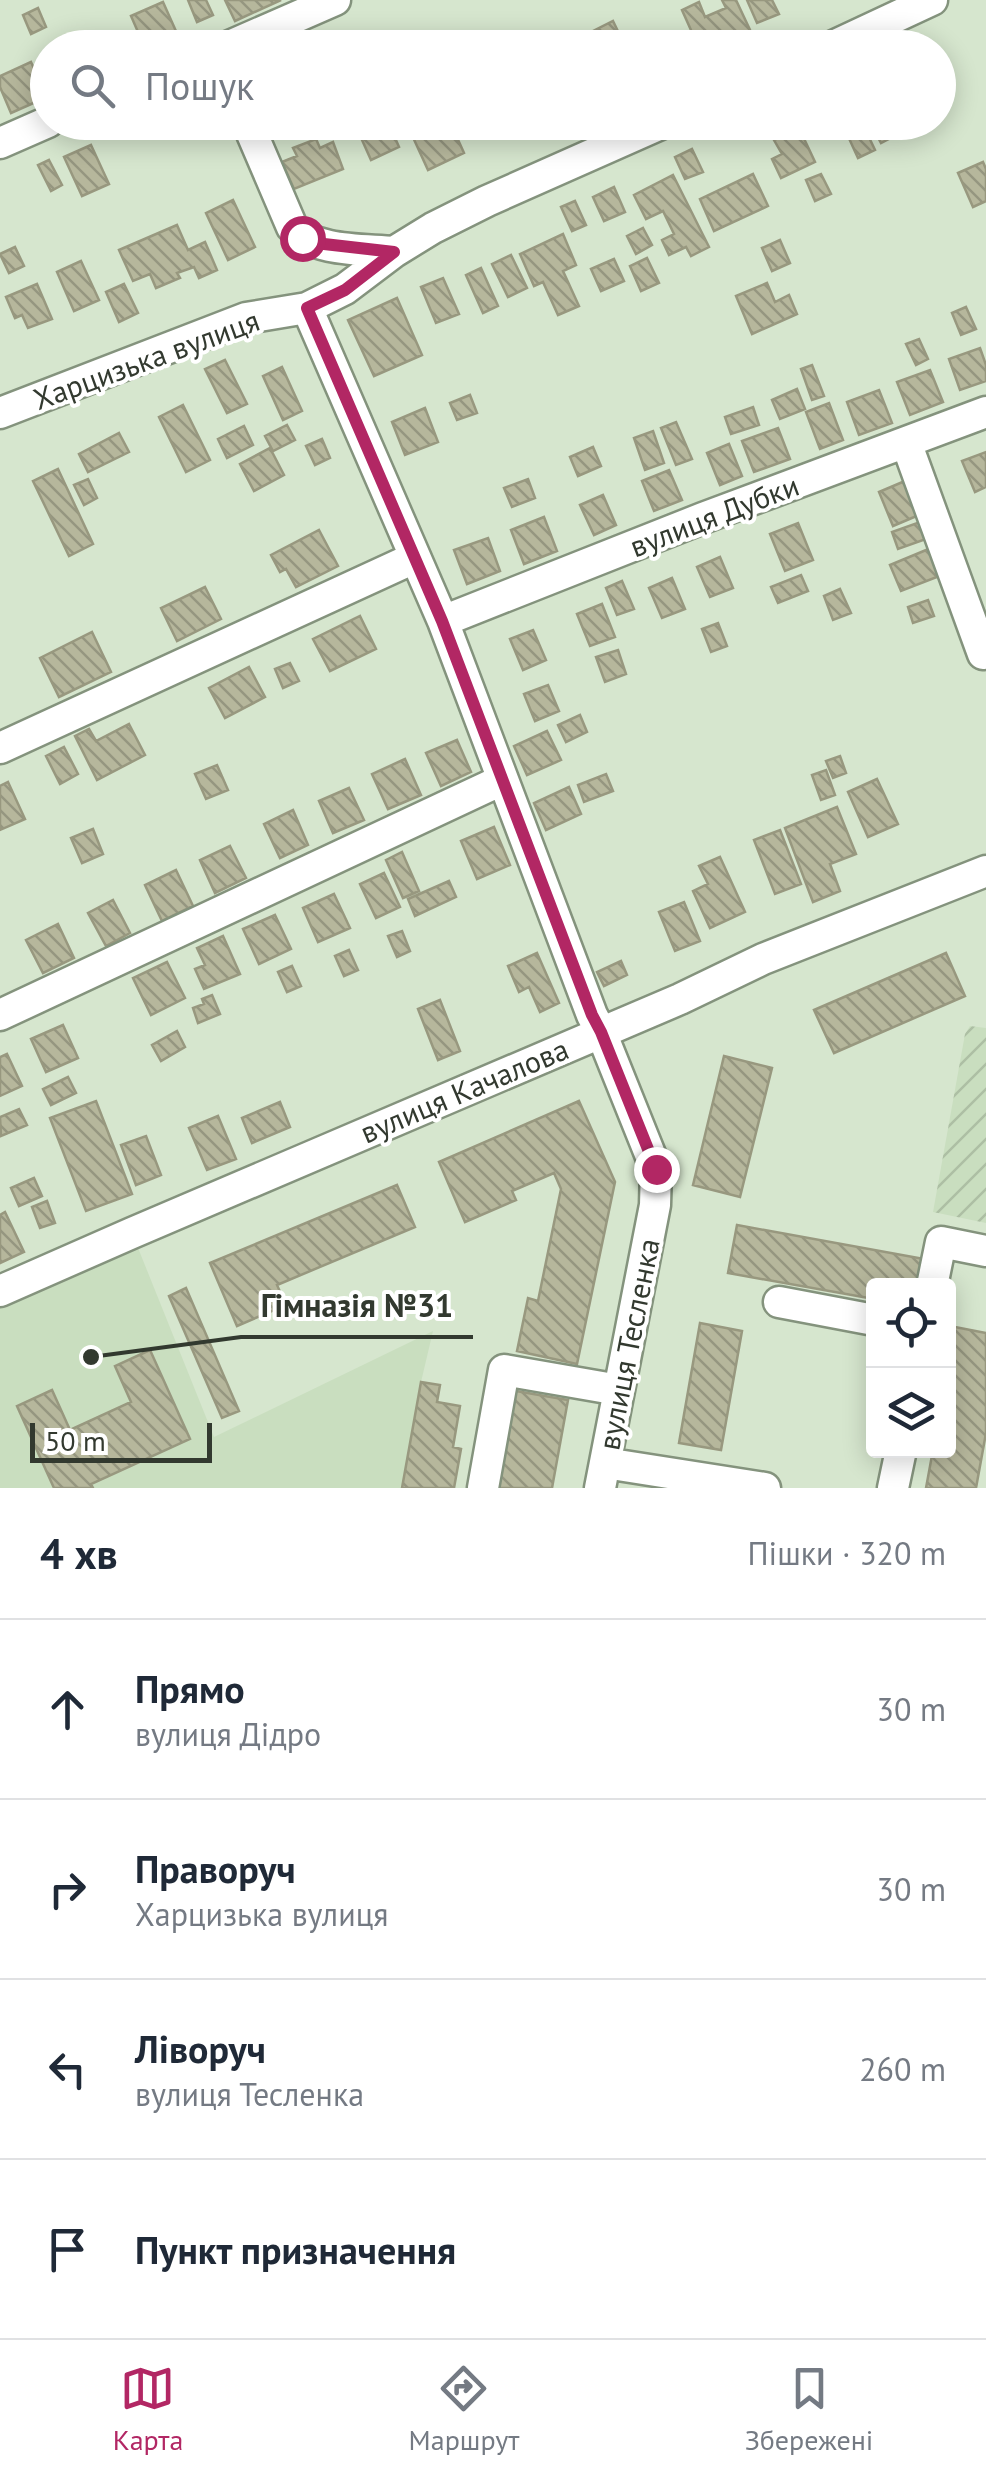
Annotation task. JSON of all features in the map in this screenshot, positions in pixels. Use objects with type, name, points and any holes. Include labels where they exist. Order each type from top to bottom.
[{"type":"street","points":[[266,30],[335,0]]},
{"type":"street","points":[[868,30],[932,0]]},
{"type":"street","points":[[0,142],[30,130]]},
{"type":"street","points":[[255,140],[292,227],[302,238],[394,252]]},
{"type":"street","name":"Харцизька вулиця","points":[[0,413],[246,318],[307,308],[345,290],[433,228],[625,140]]},
{"type":"street","name":"вулиця Тесленка","points":[[307,308],[442,621],[592,1015],[656,1169],[655,1205],[602,1476]]},
{"type":"street","name":"вулиця Дубки","points":[[442,621],[986,412]]},
{"type":"street","points":[[906,442],[983,654]]},
{"type":"street","points":[[0,748],[414,558]]},
{"type":"street","points":[[0,1015],[502,780]]},
{"type":"street","name":"вулиця Качалова","points":[[0,1291],[680,999],[764,959],[986,872]]},
{"type":"street","points":[[934,1278],[941,1242],[986,1251]]},
{"type":"street","points":[[780,1302],[866,1318]]},
{"type":"street","points":[[483,1488],[504,1370],[619,1390]]},
{"type":"street","points":[[893,1488],[899,1458]]},
{"type":"street","points":[[602,1476],[765,1488]]},
{"type":"shaded area","points":[[970,1026],[986,1028],[986,1223],[933,1212],[965,1034]]},
{"type":"shaded area","points":[[132,1233],[214,1437],[433,1331],[402,1488],[0,1488],[0,1291]]},
{"type":"building","points":[[188,0],[206,0],[213,15],[197,22]]},
{"type":"building","points":[[225,0],[281,0],[235,21]]},
{"type":"building","points":[[722,0],[736,0],[750,30],[691,30],[682,10],[699,2],[705,17],[726,8]]},
{"type":"building","points":[[747,0],[772,0],[779,14],[757,23]]},
{"type":"building","points":[[163,2],[175,30],[137,30],[131,16]]},
{"type":"building","points":[[38,8],[46,27],[30,32],[23,15]]},
{"type":"building","points":[[613,21],[617,30],[595,30]]},
{"type":"building","points":[[30,62],[30,105],[11,113],[0,87],[0,76]]},
{"type":"building","points":[[313,140],[320,148],[333,142],[343,169],[294,189],[282,162],[297,156],[293,148]]},
{"type":"building","points":[[362,140],[396,140],[399,147],[371,160]]},
{"type":"building","points":[[414,140],[458,140],[464,153],[428,170]]},
{"type":"building","points":[[774,140],[805,140],[815,162],[781,178],[772,159],[782,154]]},
{"type":"building","points":[[850,140],[870,140],[875,150],[858,158]]},
{"type":"building","points":[[91,145],[109,184],[82,196],[64,157]]},
{"type":"building","points":[[692,149],[703,172],[685,179],[675,157]]},
{"type":"building","points":[[49,160],[62,185],[51,191],[38,165]]},
{"type":"building","points":[[983,162],[986,201],[973,207],[958,173]]},
{"type":"building","points":[[753,174],[768,206],[714,231],[700,199]]},
{"type":"building","points":[[821,174],[831,194],[815,201],[806,180]]},
{"type":"building","points":[[673,175],[709,247],[691,256],[686,247],[669,255],[662,240],[674,234],[663,211],[646,219],[634,195]]},
{"type":"building","points":[[614,187],[625,212],[604,221],[593,197]]},
{"type":"building","points":[[233,200],[255,247],[228,260],[206,213]]},
{"type":"building","points":[[575,201],[586,225],[572,231],[561,207]]},
{"type":"building","points":[[177,225],[188,250],[205,242],[217,270],[199,278],[194,267],[156,288],[150,274],[133,281],[119,250]]},
{"type":"building","points":[[643,228],[652,245],[636,254],[627,236]]},
{"type":"building","points":[[563,234],[576,265],[563,271],[579,306],[558,315],[543,282],[534,286],[520,254]]},
{"type":"building","points":[[780,240],[790,263],[772,271],[762,248]]},
{"type":"building","points":[[15,247],[24,266],[9,273],[0,254]]},
{"type":"building","points":[[511,255],[527,288],[508,297],[492,264]]},
{"type":"building","points":[[647,258],[659,283],[641,291],[630,266]]},
{"type":"building","points":[[614,259],[624,281],[601,291],[591,269]]},
{"type":"building","points":[[81,261],[99,300],[74,311],[57,272]]},
{"type":"building","points":[[481,268],[498,306],[483,313],[466,275]]},
{"type":"building","points":[[443,278],[459,314],[436,323],[421,287]]},
{"type":"building","points":[[767,283],[775,302],[789,295],[797,314],[752,334],[736,296]]},
{"type":"building","points":[[37,284],[52,319],[28,328],[22,315],[15,318],[6,297]]},
{"type":"building","points":[[124,284],[138,313],[119,322],[106,292]]},
{"type":"building","points":[[397,298],[422,355],[374,376],[348,320]]},
{"type":"building","points":[[966,307],[976,329],[961,335],[952,313]]},
{"type":"building","points":[[919,339],[928,359],[916,365],[906,344]]},
{"type":"building","points":[[980,348],[986,381],[960,390],[949,359]]},
{"type":"building","points":[[225,360],[247,404],[227,413],[205,369]]},
{"type":"building","points":[[812,365],[824,396],[812,400],[801,369]]},
{"type":"building","points":[[282,367],[302,411],[283,420],[263,376]]},
{"type":"building","points":[[930,370],[943,402],[910,415],[897,382]]},
{"type":"building","points":[[797,389],[805,409],[780,419],[772,400]]},
{"type":"building","points":[[879,390],[892,423],[859,435],[847,402]]},
{"type":"building","points":[[470,395],[477,413],[457,420],[450,403]]},
{"type":"building","points":[[829,403],[843,440],[820,449],[806,412]]},
{"type":"building","points":[[183,405],[210,460],[186,472],[159,417]]},
{"type":"building","points":[[753,407],[759,425],[731,434],[725,417]]},
{"type":"building","points":[[425,408],[438,442],[405,455],[392,422]]},
{"type":"building","points":[[676,422],[692,459],[676,465],[661,428]]},
{"type":"building","points":[[287,425],[295,440],[273,451],[265,436]]},
{"type":"building","points":[[244,426],[253,445],[227,458],[218,439]]},
{"type":"building","points":[[778,428],[790,459],[754,472],[742,441]]},
{"type":"building","points":[[653,431],[664,463],[645,470],[634,438]]},
{"type":"building","points":[[119,433],[129,452],[88,472],[79,454]]},
{"type":"building","points":[[322,439],[330,458],[315,465],[306,446]]},
{"type":"building","points":[[729,444],[742,476],[720,485],[707,453]]},
{"type":"building","points":[[593,447],[601,466],[578,476],[570,457]]},
{"type":"building","points":[[270,448],[284,475],[254,491],[240,464]]},
{"type":"building","points":[[986,452],[986,487],[975,492],[962,461]]},
{"type":"building","points":[[58,469],[93,544],[69,556],[33,481]]},
{"type":"building","points":[[669,470],[682,500],[654,511],[642,481]]},
{"type":"building","points":[[912,478],[926,512],[893,526],[879,492]]},
{"type":"building","points":[[88,479],[97,498],[84,505],[74,485]]},
{"type":"building","points":[[528,479],[535,498],[512,507],[504,488]]},
{"type":"building","points":[[603,495],[616,525],[594,535],[580,505]]},
{"type":"building","points":[[544,517],[557,551],[524,564],[511,530]]},
{"type":"building","points":[[920,522],[926,539],[898,549],[892,532]]},
{"type":"building","points":[[798,523],[813,560],[785,571],[770,534]]},
{"type":"building","points":[[319,530],[338,566],[296,587],[286,569],[280,572],[271,555]]},
{"type":"building","points":[[488,538],[500,571],[467,584],[454,550]]},
{"type":"building","points":[[931,548],[942,575],[901,591],[890,565]]},
{"type":"building","points":[[720,557],[733,588],[710,597],[697,567]]},
{"type":"building","points":[[801,575],[808,591],[778,603],[771,587]]},
{"type":"building","points":[[672,578],[685,609],[662,618],[649,588]]},
{"type":"building","points":[[622,581],[634,609],[617,615],[606,588]]},
{"type":"building","points":[[205,587],[221,619],[177,641],[161,608]]},
{"type":"building","points":[[840,589],[851,613],[833,620],[824,596]]},
{"type":"building","points":[[928,600],[934,616],[913,623],[908,607]]},
{"type":"building","points":[[602,604],[615,637],[590,646],[577,614]]},
{"type":"building","points":[[360,616],[376,649],[330,671],[313,639]]},
{"type":"building","points":[[718,623],[727,646],[711,652],[702,629]]},
{"type":"building","points":[[533,630],[546,660],[523,670],[510,639]]},
{"type":"building","points":[[92,632],[111,672],[59,697],[40,658]]},
{"type":"building","points":[[618,650],[626,674],[605,682],[596,657]]},
{"type":"building","points":[[290,663],[299,681],[283,688],[275,669]]},
{"type":"building","points":[[249,667],[265,697],[225,718],[209,688]]},
{"type":"building","points":[[548,685],[559,711],[535,721],[524,694]]},
{"type":"building","points":[[580,715],[587,732],[566,742],[558,725]]},
{"type":"building","points":[[129,724],[145,755],[97,780],[75,736],[89,729],[96,741]]},
{"type":"building","points":[[547,731],[561,760],[527,775],[514,746]]},
{"type":"building","points":[[457,740],[471,772],[441,786],[426,753]]},
{"type":"building","points":[[64,747],[78,774],[60,784],[46,756]]},
{"type":"building","points":[[840,756],[846,773],[833,778],[826,761]]},
{"type":"building","points":[[405,759],[421,795],[388,809],[372,774]]},
{"type":"building","points":[[217,765],[228,790],[206,799],[195,774]]},
{"type":"building","points":[[826,770],[835,795],[821,800],[812,775]]},
{"type":"building","points":[[606,774],[613,791],[584,802],[578,785]]},
{"type":"building","points":[[877,779],[898,824],[868,837],[848,792]]},
{"type":"building","points":[[8,782],[25,819],[0,830],[0,786]]},
{"type":"building","points":[[569,787],[581,814],[546,830],[534,803]]},
{"type":"building","points":[[349,788],[364,820],[333,833],[319,801]]},
{"type":"building","points":[[837,807],[856,854],[830,864],[840,891],[813,902],[785,828]]},
{"type":"building","points":[[293,810],[308,845],[280,858],[264,824]]},
{"type":"building","points":[[494,827],[510,865],[477,879],[461,841]]},
{"type":"building","points":[[93,829],[103,854],[82,863],[71,838]]},
{"type":"building","points":[[780,830],[801,884],[775,894],[754,840]]},
{"type":"building","points":[[230,846],[246,878],[215,893],[200,860]]},
{"type":"building","points":[[402,852],[419,891],[403,898],[386,860]]},
{"type":"building","points":[[720,857],[745,912],[710,928],[693,891],[708,884],[699,866]]},
{"type":"building","points":[[176,870],[193,906],[162,921],[145,885]]},
{"type":"building","points":[[384,873],[400,907],[376,918],[360,884]]},
{"type":"building","points":[[449,881],[456,897],[415,916],[408,899]]},
{"type":"building","points":[[334,894],[350,928],[318,942],[303,908]]},
{"type":"building","points":[[113,900],[130,933],[106,946],[88,913]]},
{"type":"building","points":[[684,902],[700,941],[675,951],[659,912]]},
{"type":"building","points":[[275,915],[291,949],[259,964],[243,929]]},
{"type":"building","points":[[58,924],[74,958],[43,973],[26,940]]},
{"type":"building","points":[[402,931],[410,951],[397,957],[388,936]]},
{"type":"building","points":[[223,936],[240,974],[204,989],[195,969],[205,965],[197,948]]},
{"type":"building","points":[[349,950],[358,970],[344,976],[335,956]]},
{"type":"building","points":[[537,953],[559,1003],[540,1012],[529,987],[519,992],[508,966]]},
{"type":"building","points":[[946,953],[965,996],[834,1053],[814,1010]]},
{"type":"building","points":[[621,961],[627,975],[604,986],[597,972]]},
{"type":"building","points":[[167,962],[185,998],[151,1015],[133,978]]},
{"type":"building","points":[[292,966],[301,986],[287,992],[278,972]]},
{"type":"building","points":[[212,995],[220,1014],[198,1023],[193,1008]]},
{"type":"building","points":[[440,1000],[460,1051],[438,1060],[418,1009]]},
{"type":"building","points":[[63,1025],[78,1058],[46,1072],[31,1039]]},
{"type":"building","points":[[177,1031],[185,1047],[161,1061],[152,1045]]},
{"type":"building","points":[[7,1054],[22,1086],[0,1096],[0,1057]]},
{"type":"building","points":[[724,1056],[772,1068],[740,1197],[693,1185]]},
{"type":"building","points":[[68,1077],[76,1093],[51,1105],[43,1089]]},
{"type":"building","points":[[96,1101],[132,1194],[86,1211],[50,1118]]},
{"type":"building","points":[[579,1101],[615,1182],[577,1364],[517,1351],[528,1298],[538,1301],[561,1189],[554,1173],[512,1191],[516,1200],[465,1222],[439,1162]]},
{"type":"building","points":[[280,1102],[290,1127],[252,1143],[242,1118]]},
{"type":"building","points":[[19,1109],[27,1125],[1,1136],[0,1117]]},
{"type":"building","points":[[218,1116],[236,1159],[207,1170],[189,1128]]},
{"type":"building","points":[[146,1136],[161,1175],[136,1185],[121,1145]]},
{"type":"building","points":[[34,1178],[42,1196],[19,1206],[11,1188]]},
{"type":"building","points":[[397,1185],[415,1227],[277,1285],[286,1305],[237,1326],[210,1263]]},
{"type":"building","points":[[47,1201],[55,1223],[40,1228],[32,1207]]},
{"type":"building","points":[[5,1212],[24,1252],[0,1263],[0,1215]]},
{"type":"building","points":[[737,1225],[924,1259],[920,1278],[866,1278],[866,1298],[728,1273]]},
{"type":"building","points":[[186,1288],[239,1411],[222,1418],[169,1296]]},
{"type":"building","points":[[700,1323],[742,1331],[721,1450],[679,1443]]},
{"type":"building","points":[[956,1327],[986,1333],[986,1433],[976,1488],[926,1488],[932,1458],[956,1458]]},
{"type":"building","points":[[150,1350],[190,1439],[91,1484],[93,1488],[54,1488],[17,1406],[52,1390],[70,1430],[131,1402],[115,1366]]},
{"type":"building","points":[[421,1382],[440,1385],[437,1402],[460,1406],[453,1447],[461,1449],[454,1488],[402,1488]]},
{"type":"building","points":[[516,1391],[568,1400],[552,1488],[498,1488]]},
{"type":"place","name":"Гімназія №31","points":[[91,1357]]},
{"type":"route","points":[[302,238],[394,252],[345,290],[307,308],[442,621],[592,1015],[656,1169]]}]
